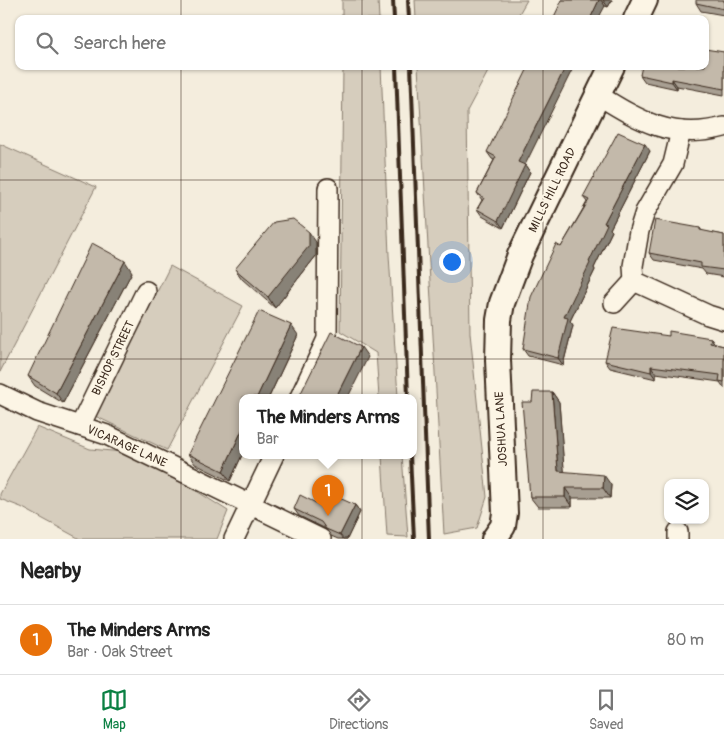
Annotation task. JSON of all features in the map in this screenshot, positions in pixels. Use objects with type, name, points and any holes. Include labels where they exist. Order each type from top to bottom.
[{"type":"street","points":[[638,15],[645,0]]},
{"type":"street","name":"MILLS HILL ROAD","points":[[500,316],[502,303],[520,254],[610,70]]},
{"type":"street","points":[[598,95],[628,113],[662,129],[681,131],[724,127]]},
{"type":"street","points":[[614,304],[634,281],[633,266],[639,231],[645,212],[673,164],[681,131]]},
{"type":"street","points":[[301,394],[327,340],[328,188]]},
{"type":"street","points":[[634,281],[708,315],[724,320]]},
{"type":"street","name":"BISHOP STREET","points":[[80,426],[146,290]]},
{"type":"street","name":"JOSHUA LANE","points":[[498,538],[505,513],[498,360],[500,316]]},
{"type":"street","name":"VICARAGE LANE","points":[[0,394],[37,412],[108,435],[321,539]]},
{"type":"street","points":[[234,539],[272,459]]},
{"type":"shaded area","points":[[342,0],[378,0],[379,15],[342,15]]},
{"type":"shaded area","points":[[415,0],[527,0],[518,15],[416,15]]},
{"type":"shaded area","points":[[343,70],[381,70],[389,255],[398,394],[379,394],[376,353],[340,331]]},
{"type":"shaded area","points":[[418,70],[489,70],[467,111],[470,333],[487,497],[477,528],[444,534]]},
{"type":"shaded area","points":[[0,144],[96,187],[0,372]]},
{"type":"shaded area","points":[[170,266],[243,306],[167,450],[95,416]]},
{"type":"shaded area","points":[[37,427],[90,449],[123,452],[195,490],[228,511],[217,539],[80,539],[21,507],[0,499],[0,494]]},
{"type":"shaded area","points":[[382,459],[402,459],[408,537],[387,536]]},
{"type":"building","points":[[562,0],[599,0],[592,15],[555,15]]},
{"type":"building","points":[[696,0],[724,0],[724,9],[696,3]]},
{"type":"building","points":[[709,50],[724,52],[724,89],[672,79],[672,82],[640,75],[641,70],[709,70]]},
{"type":"building","points":[[527,70],[564,70],[518,162],[525,165],[498,221],[477,209],[484,198],[477,193],[496,157],[487,152]]},
{"type":"building","points":[[618,132],[645,144],[604,223],[607,224],[564,317],[568,318],[558,358],[523,349],[531,297],[556,244],[561,247],[589,200],[583,197]]},
{"type":"building","points":[[293,219],[309,232],[309,246],[268,297],[235,269],[274,222]]},
{"type":"building","points":[[655,220],[700,228],[700,230],[724,235],[724,270],[701,267],[701,263],[649,253]]},
{"type":"building","points":[[92,243],[125,261],[56,393],[28,376]]},
{"type":"building","points":[[259,311],[291,325],[258,394],[239,394],[239,437],[223,471],[188,454]]},
{"type":"building","points":[[613,328],[669,336],[669,331],[711,338],[710,343],[724,346],[724,382],[719,381],[720,375],[651,366],[651,372],[605,361]]},
{"type":"building","points":[[331,332],[361,347],[338,394],[300,394]]},
{"type":"building","points":[[533,392],[552,392],[558,471],[604,475],[603,488],[565,488],[565,497],[530,497],[522,402],[532,402]]},
{"type":"building","points":[[326,492],[355,505],[340,535],[326,529],[321,522],[294,509],[300,495],[318,504]]},
{"type":"railway","points":[[393,0],[394,15]]},
{"type":"railway","points":[[408,0],[409,15]]},
{"type":"railway","points":[[396,70],[408,394]]},
{"type":"railway","points":[[411,70],[429,539]]},
{"type":"railway","points":[[410,459],[414,539]]},
{"type":"place","name":"The Minders Arms","points":[[328,516]]}]
